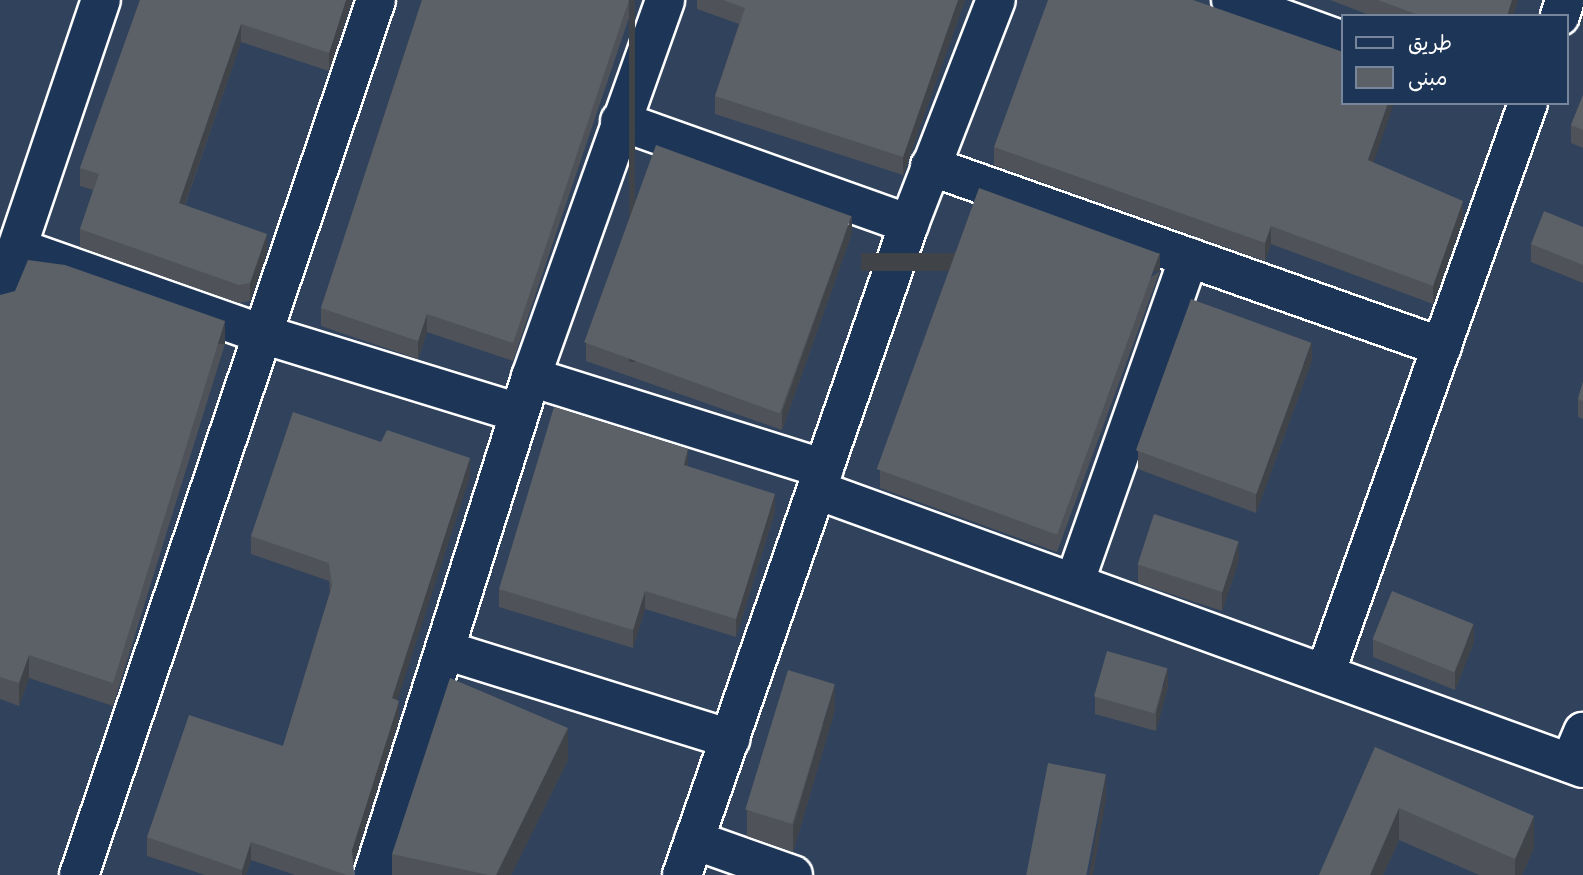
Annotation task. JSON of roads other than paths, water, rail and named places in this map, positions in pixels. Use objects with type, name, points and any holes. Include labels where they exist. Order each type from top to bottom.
[{"type":"street","points":[[0,298],[101,0]]},
{"type":"street","points":[[79,875],[376,0]]},
{"type":"street","points":[[373,875],[531,377],[665,0]]},
{"type":"street","points":[[793,875],[688,858],[930,166],[996,0]]},
{"type":"street","points":[[1231,0],[1342,41]]},
{"type":"street","points":[[1326,671],[1442,347],[1523,105]]},
{"type":"street","points":[[620,121],[909,225]]},
{"type":"street","points":[[930,166],[1442,347]]},
{"type":"street","points":[[18,248],[261,334],[519,413]]},
{"type":"street","points":[[1075,582],[1189,257]]},
{"type":"street","points":[[531,377],[821,480],[1075,582],[1326,671],[1579,755]]},
{"type":"street","points":[[444,650],[730,739]]}]
